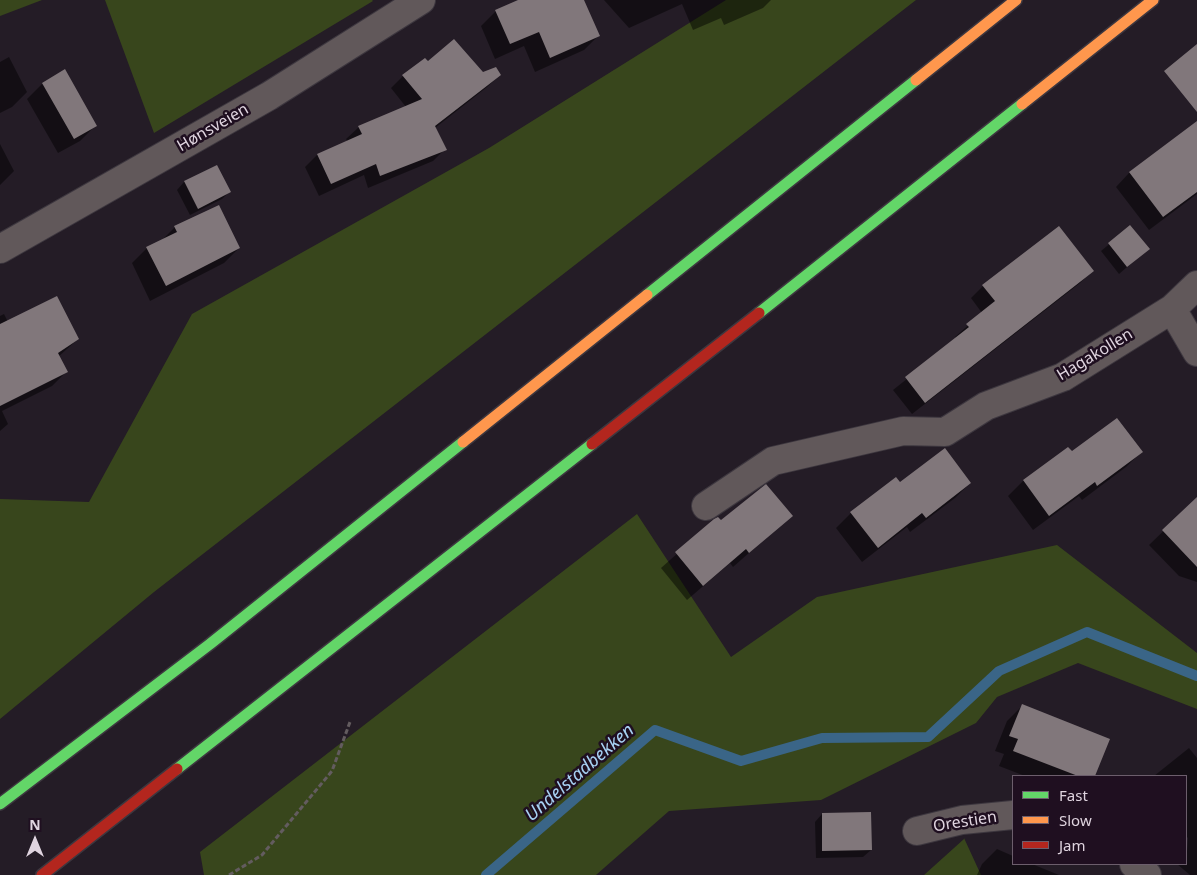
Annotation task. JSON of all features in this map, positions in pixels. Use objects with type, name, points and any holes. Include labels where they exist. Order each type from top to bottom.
[{"type":"highway","points":[[0,804],[210,644],[1016,0]]},
{"type":"highway","points":[[42,875],[764,309],[1153,0]]},
{"type":"street","name":"Hønsveien","points":[[0,249],[269,96],[421,0]]},
{"type":"street","name":"Hagakollen","points":[[706,506],[772,461],[903,431],[944,432],[986,406],[1062,377],[1172,308],[1197,285]]},
{"type":"street","points":[[1172,308],[1197,352]]},
{"type":"street","name":"Orestien","points":[[917,831],[962,820],[1012,816]]},
{"type":"street","points":[[1135,865],[1147,875]]},
{"type":"path","points":[[229,875],[262,855],[332,771],[350,722]]},
{"type":"green space","points":[[0,0],[42,0],[0,16]]},
{"type":"green space","points":[[105,0],[372,0],[373,1],[154,133]]},
{"type":"green space","points":[[726,0],[916,0],[154,592],[0,719],[0,499],[89,502],[192,314],[489,148]]},
{"type":"green space","points":[[637,514],[731,657],[817,597],[1057,545],[1197,653],[1197,709],[1078,663],[997,697],[976,723],[821,800],[669,811],[596,875],[204,875],[200,852]]},
{"type":"green space","points":[[964,839],[981,875],[924,875]]},
{"type":"building","points":[[518,0],[584,0],[600,36],[550,58],[539,32],[510,44],[495,10]]},
{"type":"building","points":[[454,39],[483,72],[496,67],[501,75],[435,126],[447,150],[380,176],[376,164],[331,184],[317,154],[362,134],[358,126],[422,99],[402,75],[425,58],[428,61]]},
{"type":"building","points":[[1197,44],[1197,112],[1164,71]]},
{"type":"building","points":[[65,69],[97,126],[74,139],[42,83]]},
{"type":"building","points":[[1197,121],[1197,192],[1163,217],[1129,172]]},
{"type":"building","points":[[217,165],[231,192],[198,209],[184,181]]},
{"type":"building","points":[[219,205],[240,248],[166,286],[146,247],[177,232],[174,226]]},
{"type":"building","points":[[1130,225],[1150,249],[1127,267],[1108,243]]},
{"type":"building","points":[[1059,226],[1094,271],[925,403],[905,377],[969,327],[966,324],[995,301],[982,285]]},
{"type":"building","points":[[57,296],[79,339],[58,353],[68,372],[0,406],[0,324]]},
{"type":"building","points":[[1117,418],[1143,452],[1097,486],[1095,482],[1049,516],[1023,480],[1068,447],[1072,451]]},
{"type":"building","points":[[945,448],[971,483],[926,518],[922,513],[878,548],[850,512],[896,477],[900,482]]},
{"type":"building","points":[[766,484],[793,516],[749,553],[746,549],[703,586],[675,552],[714,519],[718,517],[721,520]]},
{"type":"building","points":[[1197,497],[1197,567],[1162,530]]},
{"type":"building","points":[[1022,704],[1110,739],[1095,775],[1075,775],[1013,751],[1018,739],[1009,736]]},
{"type":"building","points":[[871,812],[872,850],[822,851],[822,813]]},
{"type":"waterway","name":"Undelstadbekken","points":[[486,875],[655,730],[741,761],[822,738],[928,737],[999,671],[1087,632],[1197,676]]},
{"type":"traffic: fast","points":[[647,295],[916,80]]},
{"type":"traffic: fast","points":[[759,313],[1022,104]]},
{"type":"traffic: fast","points":[[0,804],[210,644],[463,442]]},
{"type":"traffic: fast","points":[[177,769],[592,444]]},
{"type":"traffic: slow","points":[[916,80],[1016,0]]},
{"type":"traffic: slow","points":[[1022,104],[1153,0]]},
{"type":"traffic: slow","points":[[463,442],[647,295]]},
{"type":"traffic: jam","points":[[592,444],[759,313]]},
{"type":"traffic: jam","points":[[42,875],[177,769]]}]
